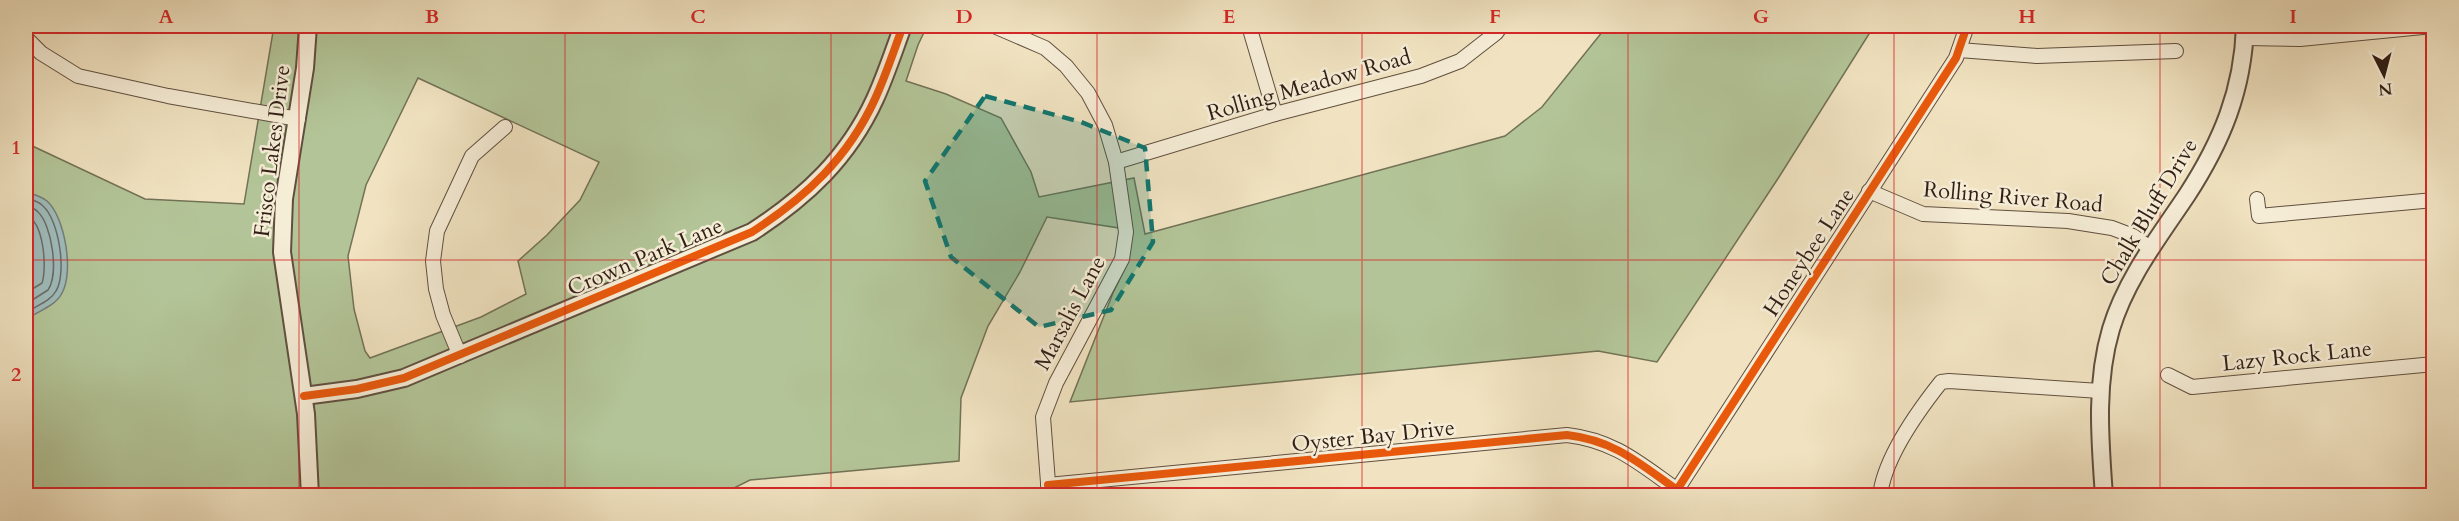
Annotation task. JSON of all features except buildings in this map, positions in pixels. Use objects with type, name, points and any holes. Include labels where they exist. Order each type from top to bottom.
[{"type":"street","name":"Frisco Lakes Drive","points":[[308,26],[298,119],[284,199],[282,252],[309,435],[310,495]]},
{"type":"street","name":"Crown Park Lane","points":[[304,396],[357,389],[404,378],[752,232],[787,209],[824,177],[850,143],[875,100],[903,26]]},
{"type":"street","name":"Marsalis Lane","points":[[994,26],[1046,48],[1066,66],[1088,93],[1105,125],[1116,162],[1126,232],[1122,260],[1056,383],[1043,417],[1048,490]]},
{"type":"street","points":[[1249,26],[1275,114]]},
{"type":"street","name":"Rolling Meadow Road","points":[[1116,162],[1275,114],[1421,76],[1460,61],[1496,33],[1501,26]]},
{"type":"street","name":"Honeybee Lane","points":[[1679,494],[1869,191],[1956,58],[1967,26]]},
{"type":"street","points":[[2245,32],[2309,39],[2433,26]]},
{"type":"street","name":"Chalk Bluff Drive","points":[[2104,495],[2099,422],[2100,391],[2111,329],[2127,289],[2150,248],[2188,194],[2223,129],[2242,70],[2245,32]]},
{"type":"street","points":[[26,38],[41,53],[78,76],[168,96],[298,119]]},
{"type":"street","points":[[1959,50],[2037,56],[2176,51]]},
{"type":"street","points":[[460,356],[443,315],[436,289],[433,261],[437,231],[472,156],[505,127]]},
{"type":"street","name":"Rolling River Road","points":[[1869,191],[1923,214],[2068,221],[2112,228],[2133,236],[2150,248]]},
{"type":"street","points":[[2257,199],[2259,216],[2433,200]]},
{"type":"street","name":"Lazy Rock Lane","points":[[2168,375],[2192,387],[2433,364]]},
{"type":"street","points":[[1880,495],[1888,468],[1901,441],[1941,382],[2100,391]]},
{"type":"street","name":"Oyster Bay Drive","points":[[1048,490],[1567,435],[1596,440],[1623,451],[1679,494]]},
{"type":"highlighted area","points":[[985,96],[1081,122],[1145,148],[1153,242],[1111,310],[1039,327],[951,257],[925,181]]},
{"type":"green space","points":[[274,26],[927,26],[906,81],[946,94],[1001,118],[1031,172],[1039,197],[1134,178],[1145,234],[1505,136],[1542,107],[1607,26],[1874,26],[1779,177],[1657,362],[1598,351],[1070,402],[1113,293],[1128,262],[1132,230],[1047,217],[1020,272],[988,326],[961,398],[959,461],[750,480],[718,496],[26,496],[26,143],[145,199],[244,204]],"holes":[[[418,78],[599,162],[580,200],[547,235],[518,261],[526,294],[481,317],[370,358],[365,351],[354,309],[348,256],[366,185]]]},
{"type":"water","points":[[26,192],[45,199],[59,219],[66,245],[67,272],[66,284],[59,298],[26,320]]},
{"type":"water","points":[[26,445],[33,475],[32,495],[26,495]]},
{"type":"waterway","points":[[358,32],[360,26]]},
{"type":"cycle path","points":[[304,396],[357,389],[404,378],[752,232],[808,190],[852,140],[875,99],[903,26]]},
{"type":"cycle path","points":[[1673,496],[1956,58],[1967,26]]},
{"type":"cycle path","points":[[1048,485],[1567,435],[1602,443],[1630,457],[1686,496]]}]
